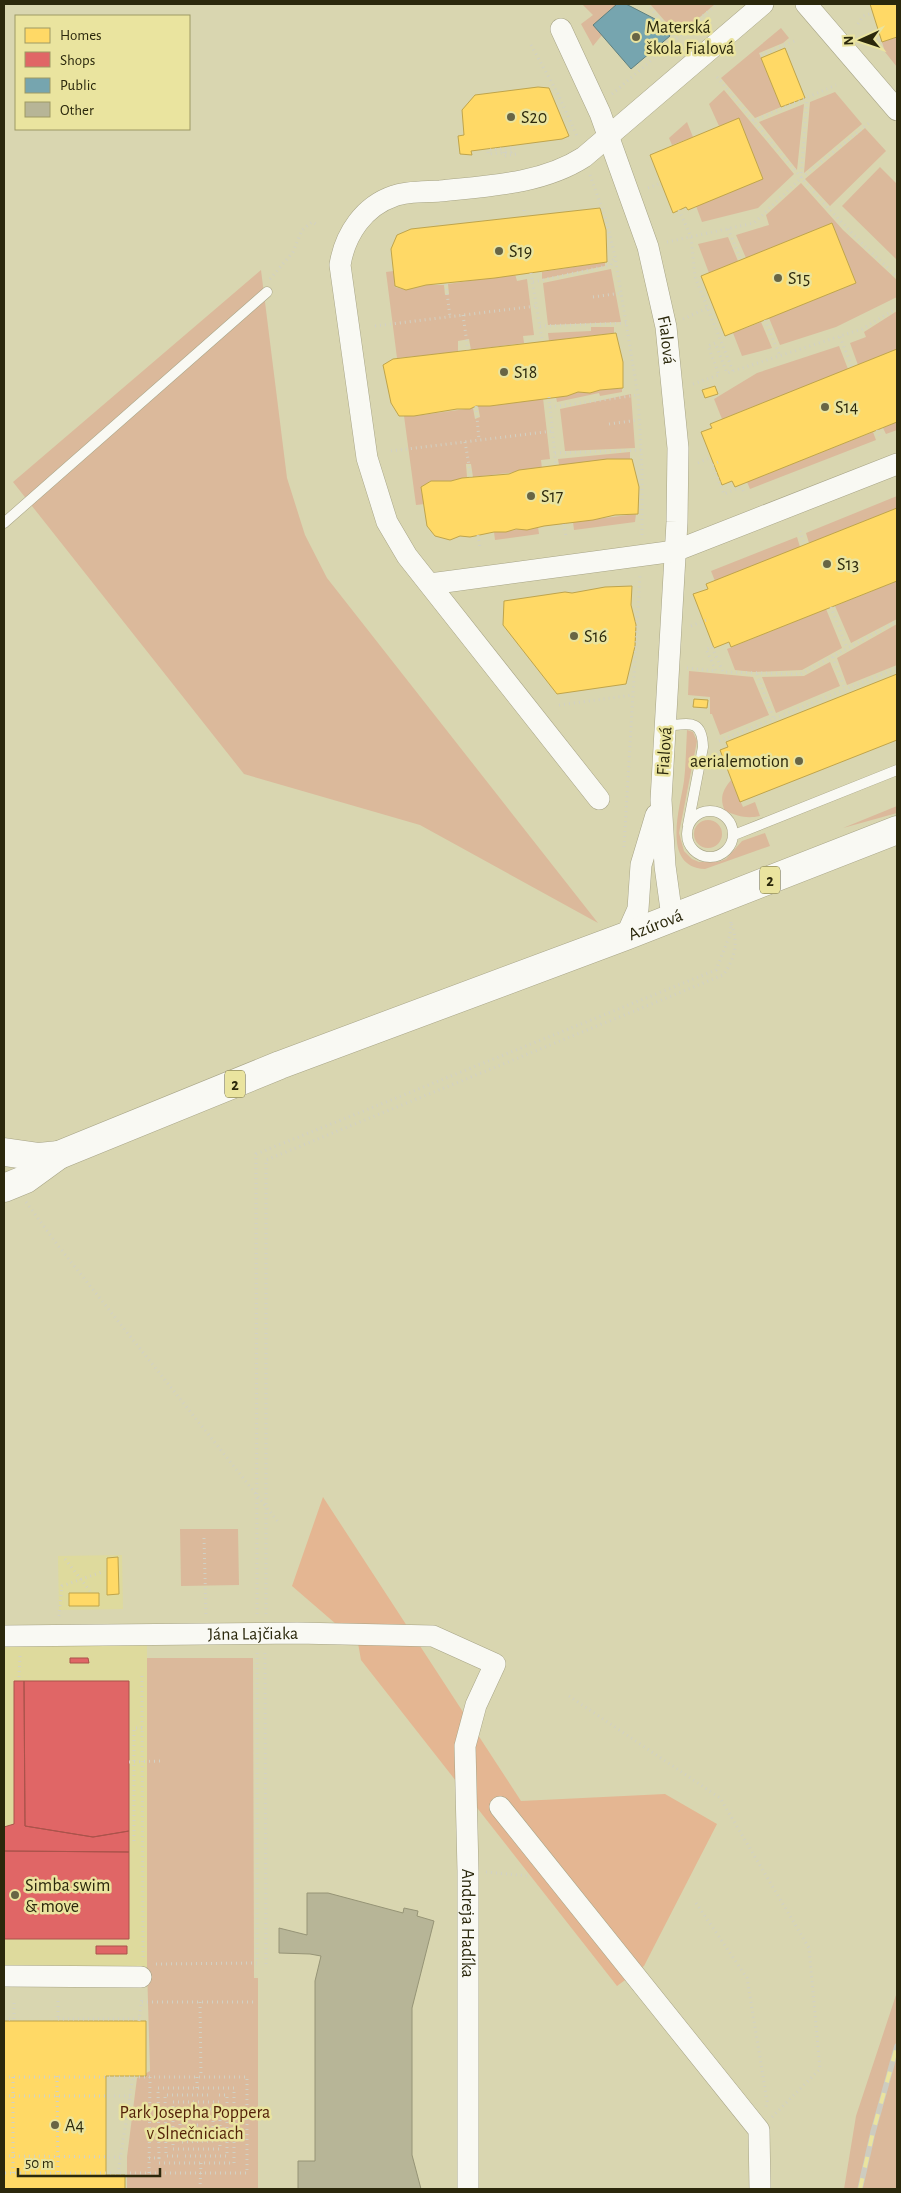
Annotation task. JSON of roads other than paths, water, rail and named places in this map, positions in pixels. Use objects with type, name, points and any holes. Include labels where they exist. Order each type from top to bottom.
[{"type":"main road","name":"Azúrová","points":[[60,1155],[280,1065],[626,936],[897,830]]},
{"type":"main road","name":"2","points":[[4,1152],[39,1156],[60,1155]]},
{"type":"main road","name":"2","points":[[9,1187],[60,1155]]},
{"type":"street","points":[[599,799],[407,556],[387,522],[367,458],[340,264],[342,249],[360,218],[395,195],[520,180],[551,174],[567,168],[584,157],[763,4]]},
{"type":"street","points":[[806,4],[897,110]]},
{"type":"street","name":"Fialová","points":[[561,29],[600,113],[648,247],[666,327],[678,448],[675,551],[661,800],[665,866],[672,917]]},
{"type":"street","points":[[430,584],[675,551],[897,464]]},
{"type":"street","name":"Fialová","points":[[626,936],[638,909],[641,865],[661,800]]},
{"type":"street","name":"Jána Lajčiaka","points":[[4,1636],[207,1634],[433,1636],[495,1664]]},
{"type":"street","name":"Andreja Hadíka","points":[[468,2189],[468,1871],[465,1746],[476,1705],[495,1664]]},
{"type":"street","points":[[500,1807],[759,2130],[760,2189]]},
{"type":"street","points":[[4,1976],[145,1968]]},
{"type":"lane","points":[[4,523],[267,292]]},
{"type":"lane","points":[[665,726],[692,724],[699,727],[702,736],[703,747],[688,826],[688,843],[693,850],[708,857],[716,856],[730,846],[734,834],[726,817],[712,810],[697,814],[688,826]]},
{"type":"lane","points":[[734,834],[897,770]]},
{"type":"railway","points":[[860,2189],[873,2132],[897,2046]]},
{"type":"place","name":"Materská škola Fialová","points":[[636,37]]},
{"type":"place","name":"S20","points":[[511,117]]},
{"type":"place","name":"S19","points":[[499,251]]},
{"type":"place","name":"S15","points":[[778,278]]},
{"type":"place","name":"S18","points":[[504,372]]},
{"type":"place","name":"S14","points":[[825,407]]},
{"type":"place","name":"S17","points":[[531,496]]},
{"type":"place","name":"S13","points":[[827,564]]},
{"type":"place","name":"S16","points":[[574,636]]},
{"type":"place","name":"aerialemotion","points":[[799,761]]},
{"type":"place","name":"Simba swim & move","points":[[15,1895]]},
{"type":"place","name":"A4","points":[[55,2125]]},
{"type":"park label","name":"Park Josepha Poppera v Slnečniciach","points":[[195,2122]]}]
